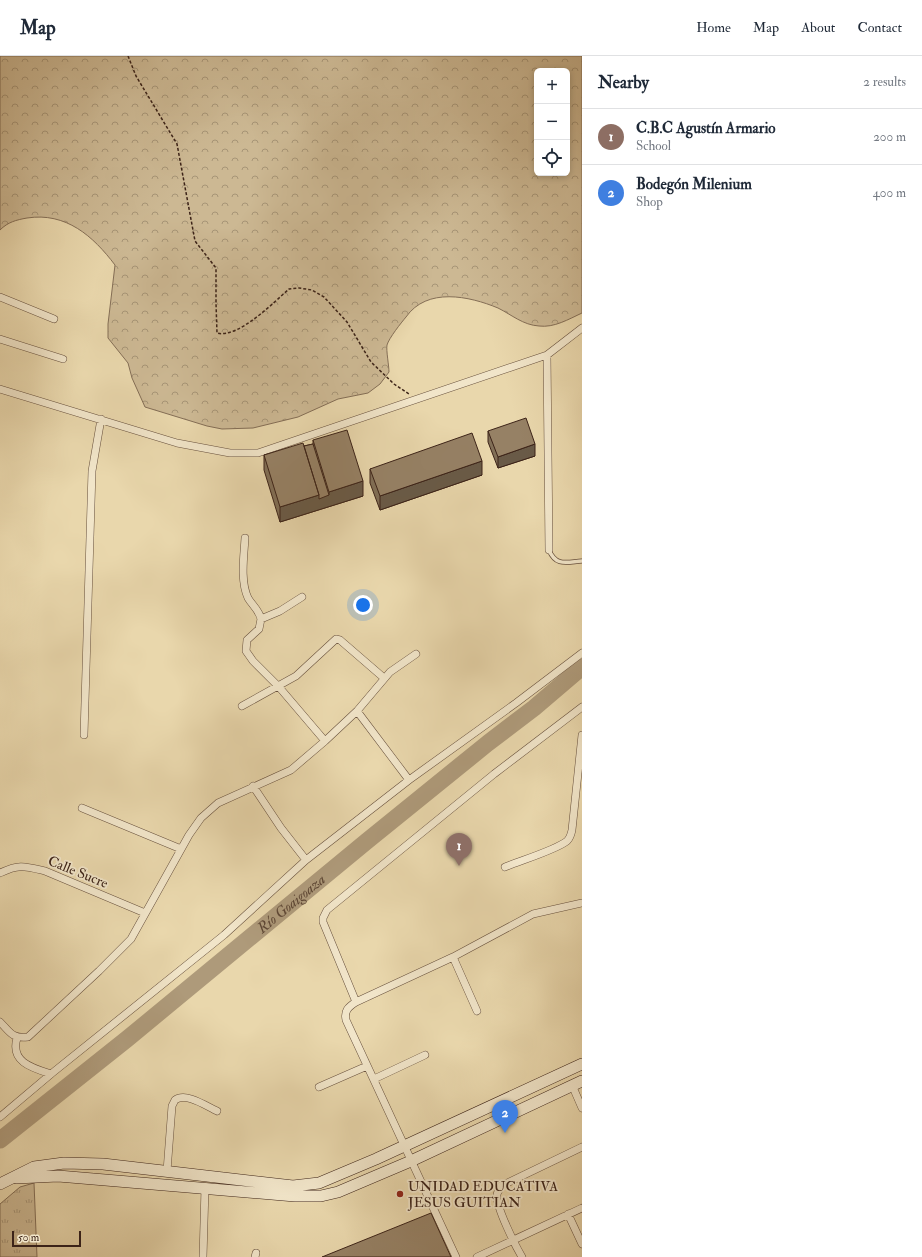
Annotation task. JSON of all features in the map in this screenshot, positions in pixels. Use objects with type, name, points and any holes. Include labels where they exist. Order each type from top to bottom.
[{"type":"main road","points":[[0,1184],[34,1167],[64,1163],[103,1164],[293,1186],[319,1183],[376,1160],[582,1064]]},
{"type":"main road","points":[[11,1178],[58,1176],[296,1196],[321,1196],[338,1192],[411,1161],[577,1083]]},
{"type":"main road","points":[[228,1190],[230,1178]]},
{"type":"street","points":[[0,297],[54,319]]},
{"type":"street","points":[[0,389],[177,443],[230,453],[258,453],[547,355],[582,328]]},
{"type":"street","points":[[0,339],[63,359]]},
{"type":"street","points":[[547,355],[549,550]]},
{"type":"street","points":[[84,735],[92,471],[101,419]]},
{"type":"street","points":[[245,538],[244,575],[246,589],[249,599],[255,606],[262,619],[259,629],[247,640],[246,651],[253,661],[279,686],[325,741]]},
{"type":"street","points":[[262,619],[280,611],[302,597]]},
{"type":"street","points":[[242,706],[296,676],[336,639],[340,640],[384,678]]},
{"type":"street","points":[[0,1117],[50,1074],[224,935],[306,860],[409,780],[516,703],[582,653]]},
{"type":"street","points":[[0,1022],[17,1038],[28,1037],[131,939],[188,835],[201,818],[218,803],[291,770],[357,711],[390,672],[416,654]]},
{"type":"street","points":[[356,1002],[323,922],[323,918],[327,910],[494,774],[582,707]]},
{"type":"street","points":[[357,711],[409,780]]},
{"type":"street","points":[[505,866],[555,848],[566,842],[570,837],[582,735]]},
{"type":"street","points":[[253,786],[280,828],[306,860]]},
{"type":"street","points":[[82,808],[181,849]]},
{"type":"street","name":"Calle Sucre","points":[[0,873],[14,867],[29,867],[45,871],[145,913]]},
{"type":"street","points":[[456,1257],[346,1020],[346,1010],[356,1002],[453,957],[533,914],[582,903]]},
{"type":"street","points":[[453,957],[477,1012]]},
{"type":"street","points":[[17,1038],[16,1052],[22,1062],[50,1074]]},
{"type":"street","points":[[374,1079],[425,1055]]},
{"type":"street","points":[[319,1087],[367,1066]]},
{"type":"street","points":[[577,1083],[582,1108]]},
{"type":"street","points":[[167,1171],[172,1106],[175,1100],[182,1098],[192,1099],[217,1111]]},
{"type":"street","points":[[522,1257],[512,1240],[498,1203],[497,1194],[501,1186],[582,1147]]},
{"type":"street","points":[[203,1257],[205,1188]]},
{"type":"street","points":[[477,1257],[582,1208]]},
{"type":"street","points":[[568,1214],[582,1244]]},
{"type":"lane","points":[[549,550],[551,556],[560,562],[582,561]]},
{"type":"path","points":[[128,56],[136,76],[177,144],[195,241],[216,268],[217,333],[227,333],[250,322],[288,289],[299,288],[312,290],[324,297],[347,322],[371,362],[394,384],[417,399]]},
{"type":"green space","points":[[0,56],[582,56],[582,313],[550,326],[539,326],[523,322],[498,308],[474,300],[449,297],[425,301],[406,317],[388,342],[389,372],[380,384],[368,393],[338,399],[298,417],[253,428],[222,429],[207,426],[145,407],[132,378],[128,363],[108,338],[108,324],[115,265],[107,254],[77,228],[54,219],[41,217],[27,218],[9,223],[0,230]]},
{"type":"green space","points":[[34,1183],[37,1257],[0,1257],[0,1204],[20,1187]]},
{"type":"building","points":[[526,418],[535,444],[498,457],[488,431]]},
{"type":"building","points":[[347,430],[363,481],[329,492],[313,440]]},
{"type":"building","points":[[472,433],[482,461],[380,496],[370,469]]},
{"type":"building","points":[[303,443],[319,495],[280,507],[264,455]]},
{"type":"building","points":[[313,444],[329,495],[319,499],[304,446]]},
{"type":"building","points":[[431,1213],[451,1257],[322,1257]]},
{"type":"waterway","name":"Río Goaigoaza","points":[[0,1140],[127,1039],[367,841],[488,743],[534,708],[582,667]]},
{"type":"place","name":"C.B.C Agustín Armario","points":[[459,866]]},
{"type":"place","name":"Bodegón Milenium","points":[[505,1133]]},
{"type":"place","name":"UNIDAD EDUCATIVA JESUS GUITIAN","points":[[400,1194]]}]
